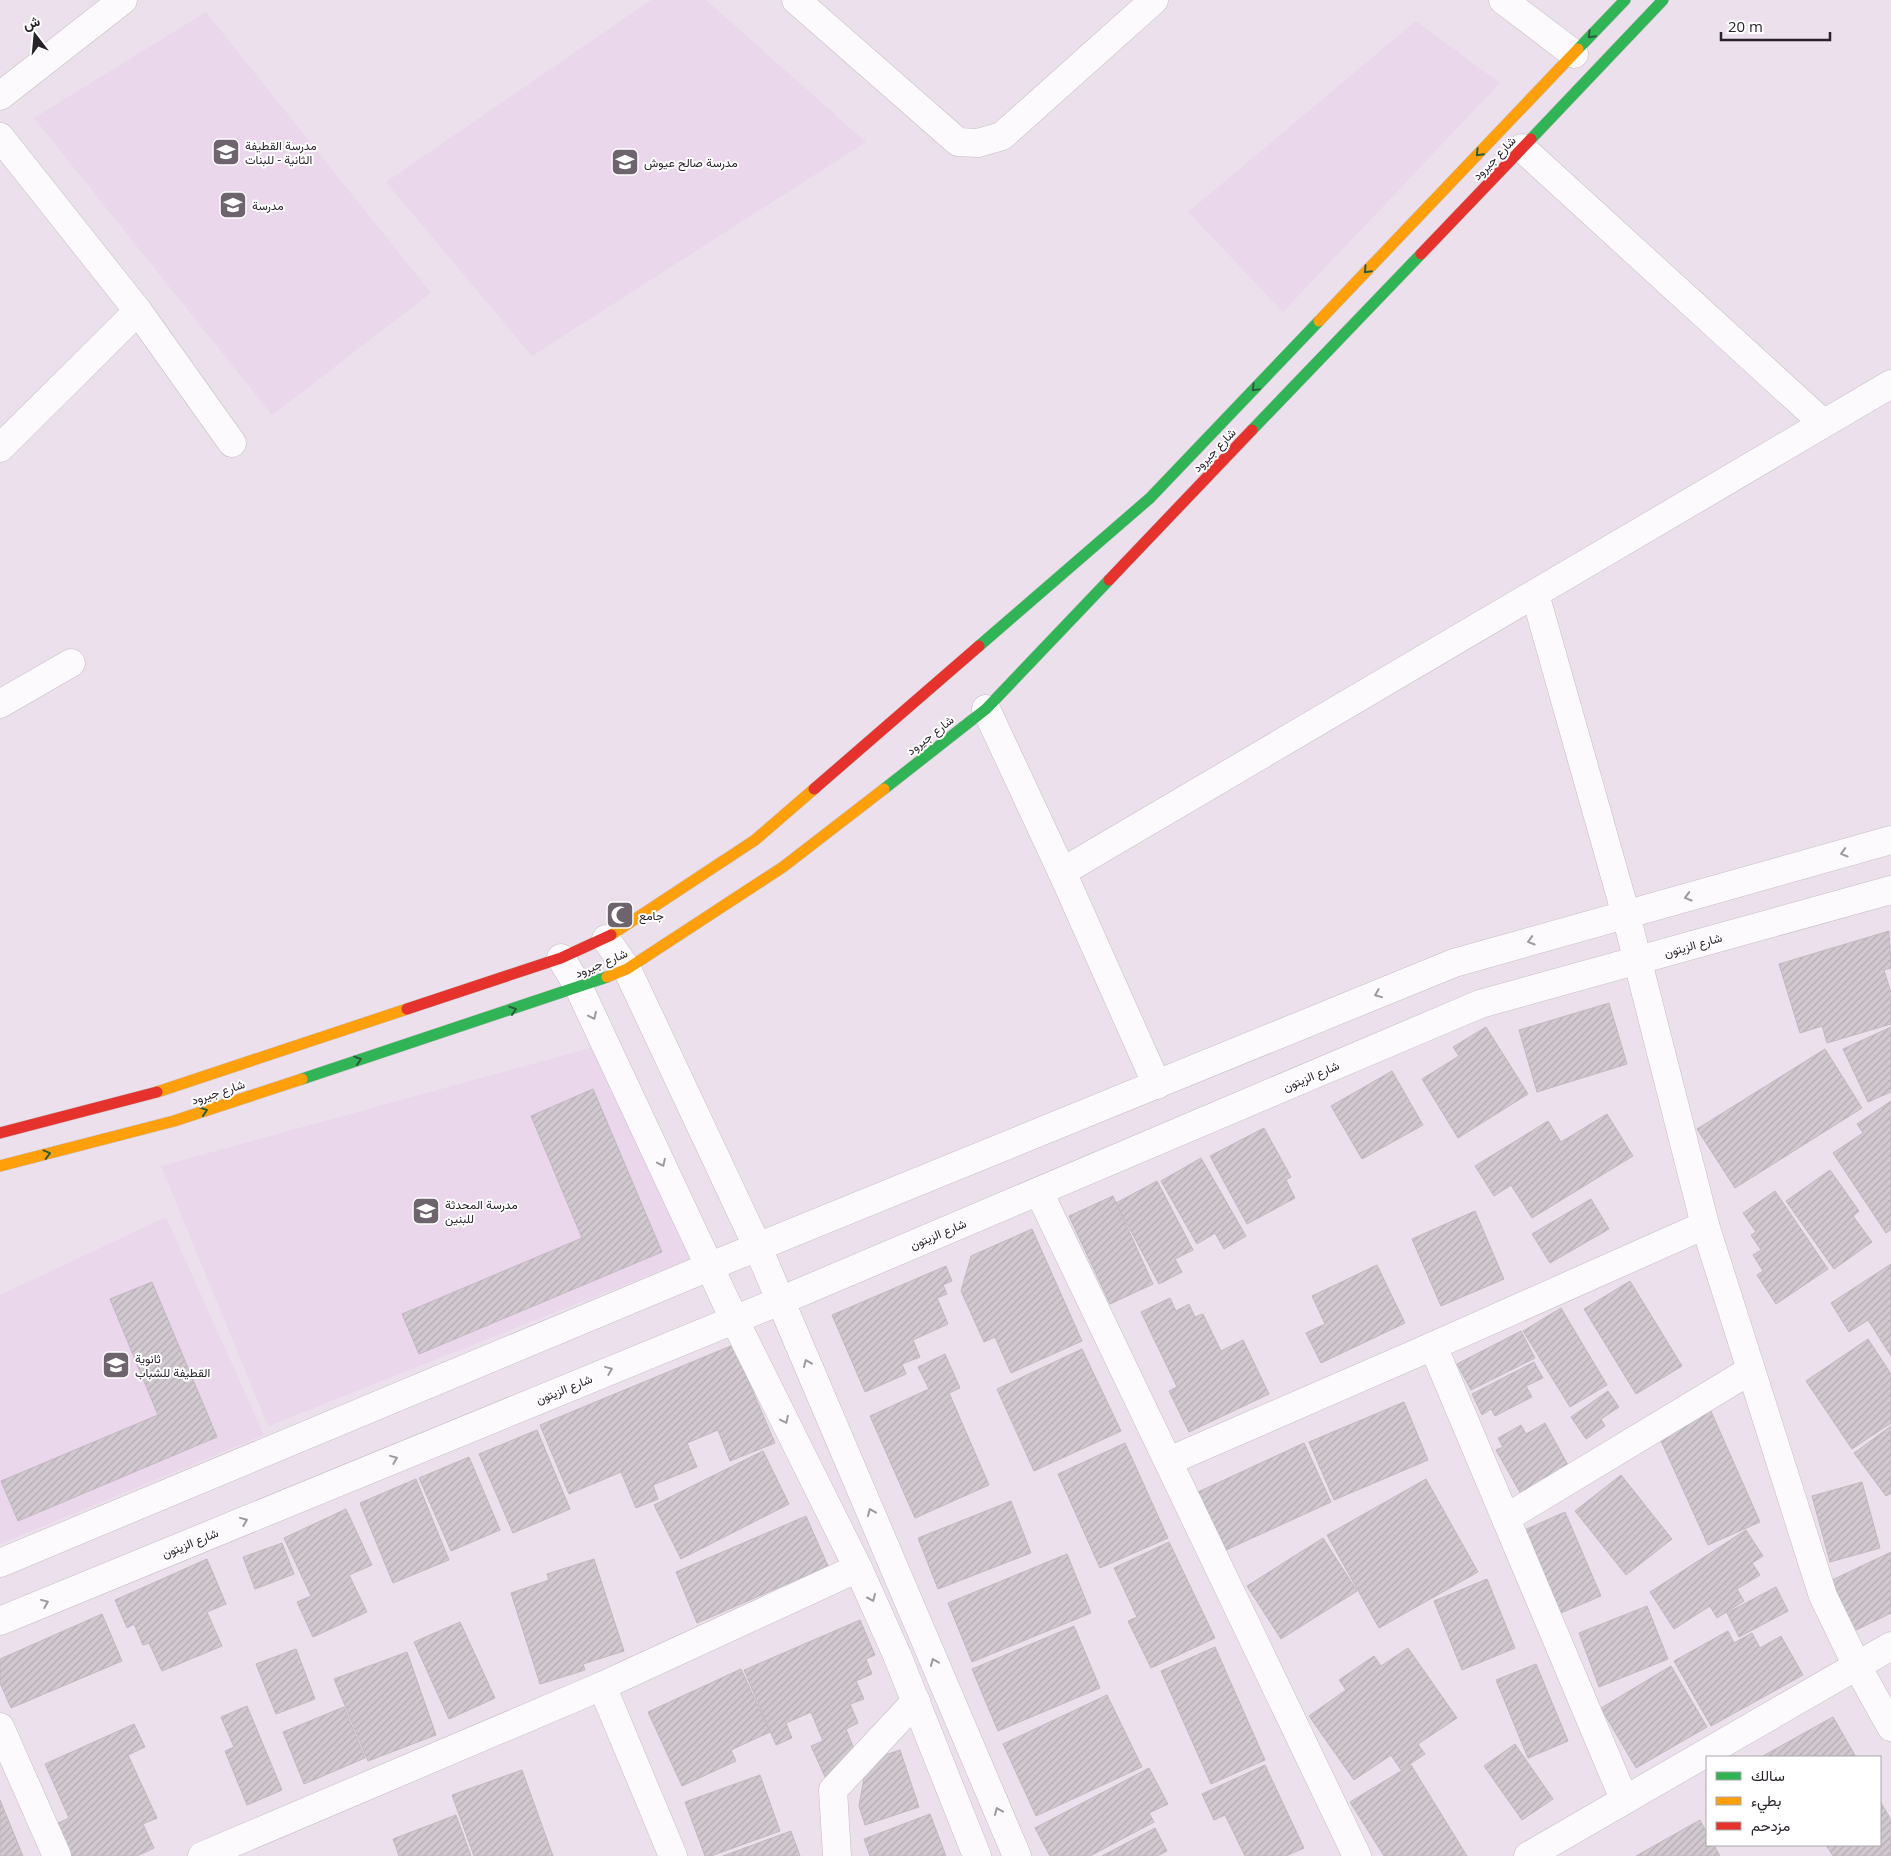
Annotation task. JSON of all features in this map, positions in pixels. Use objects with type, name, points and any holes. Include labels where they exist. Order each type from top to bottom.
[{"type":"main road","name":"شارع جيرود","points":[[0,1133],[164,1090],[562,958],[606,939],[756,840],[1150,498],[1625,0]]},
{"type":"main road","name":"شارع جيرود","points":[[0,1166],[174,1121],[579,988],[627,969],[783,868],[986,709],[1664,0]]},
{"type":"street","points":[[0,96],[123,0]]},
{"type":"street","points":[[796,0],[958,142],[978,143],[1002,136],[1154,0]]},
{"type":"street","points":[[1503,0],[1574,54]]},
{"type":"street","points":[[0,137],[138,310],[232,443]]},
{"type":"street","points":[[1522,148],[1823,423]]},
{"type":"street","points":[[0,448],[138,310]]},
{"type":"street","points":[[1062,872],[1891,384]]},
{"type":"street","points":[[1535,594],[1626,915],[1705,1225],[1824,1596],[1857,1666],[1891,1727]]},
{"type":"street","points":[[0,704],[71,663]]},
{"type":"street","points":[[986,709],[1062,872],[1157,1085]]},
{"type":"street","points":[[0,1563],[711,1266],[1454,963],[1891,840]]},
{"type":"street","name":"شارع الزيتون","points":[[0,1621],[780,1301],[1480,1004],[1891,890]]},
{"type":"street","points":[[606,939],[627,969],[758,1248],[1017,1856]]},
{"type":"street","points":[[562,958],[579,988],[711,1266],[734,1319],[858,1568],[916,1701],[977,1856]]},
{"type":"street","points":[[1039,1192],[1357,1856]]},
{"type":"street","points":[[1169,1461],[1705,1225]]},
{"type":"street","points":[[1433,1346],[1624,1799]]},
{"type":"street","points":[[1506,1518],[1751,1370]]},
{"type":"street","points":[[202,1856],[602,1686],[858,1568]]},
{"type":"street","points":[[1528,1856],[1891,1646]]},
{"type":"street","points":[[602,1686],[673,1856]]},
{"type":"street","points":[[837,1856],[833,1790],[916,1701]]},
{"type":"street","points":[[0,1727],[57,1856]]},
{"type":"shaded area","name":"مدرسة صالح عيوش","points":[[651,0],[706,0],[866,142],[532,356],[386,182]]},
{"type":"shaded area","name":"مدرسة","points":[[206,12],[431,293],[272,415],[34,118]]},
{"type":"shaded area","points":[[1416,21],[1500,83],[1283,312],[1188,212]]},
{"type":"shaded area","name":"مدرسة المحدثة للبنين","points":[[594,1047],[695,1257],[268,1426],[161,1166]]},
{"type":"shaded area","name":"ثانوية القطيفة للشباب","points":[[166,1217],[264,1435],[0,1544],[0,1295]]},
{"type":"building","points":[[1889,931],[1891,968],[1884,970],[1891,993],[1891,1024],[1827,1043],[1822,1026],[1800,1033],[1779,964]]},
{"type":"building","points":[[1609,1003],[1627,1064],[1537,1092],[1519,1030]]},
{"type":"building","points":[[1486,1027],[1528,1094],[1458,1138],[1422,1079],[1459,1056],[1453,1047]]},
{"type":"building","points":[[1891,1027],[1891,1092],[1868,1102],[1843,1049]]},
{"type":"building","points":[[1825,1049],[1862,1108],[1735,1188],[1697,1129]]},
{"type":"building","points":[[1392,1071],[1423,1125],[1362,1159],[1331,1106]]},
{"type":"building","points":[[593,1089],[662,1252],[419,1354],[402,1314],[582,1238],[531,1116]]},
{"type":"building","points":[[1891,1101],[1891,1229],[1886,1233],[1833,1153],[1863,1133],[1857,1124]]},
{"type":"building","points":[[1607,1114],[1633,1156],[1532,1218],[1511,1185],[1494,1196],[1475,1166],[1548,1121],[1561,1142]]},
{"type":"building","points":[[1264,1128],[1291,1177],[1286,1180],[1295,1198],[1247,1224],[1210,1156]]},
{"type":"building","points":[[1201,1158],[1246,1236],[1224,1249],[1215,1233],[1197,1244],[1161,1181]]},
{"type":"building","points":[[1830,1170],[1859,1211],[1853,1216],[1872,1242],[1834,1269],[1786,1201]]},
{"type":"building","points":[[1157,1181],[1193,1250],[1175,1259],[1182,1272],[1159,1284],[1116,1203]]},
{"type":"building","points":[[1775,1191],[1828,1269],[1776,1304],[1757,1275],[1763,1271],[1753,1255],[1761,1250],[1751,1235],[1756,1232],[1743,1213]]},
{"type":"building","points":[[1113,1196],[1153,1284],[1110,1304],[1069,1216]]},
{"type":"building","points":[[1591,1199],[1609,1229],[1550,1263],[1532,1234]]},
{"type":"building","points":[[1475,1211],[1504,1279],[1441,1306],[1412,1239]]},
{"type":"building","points":[[1032,1229],[1082,1341],[1011,1373],[995,1337],[984,1342],[961,1291],[971,1256]]},
{"type":"building","points":[[1891,1264],[1891,1356],[1868,1320],[1849,1332],[1831,1303]]},
{"type":"building","points":[[1377,1265],[1405,1323],[1321,1363],[1306,1333],[1325,1324],[1312,1296]]},
{"type":"building","points":[[946,1266],[952,1281],[943,1285],[947,1294],[937,1298],[948,1324],[913,1340],[920,1357],[902,1364],[906,1374],[865,1392],[832,1315]]},
{"type":"building","points":[[1630,1281],[1682,1366],[1636,1394],[1584,1309]]},
{"type":"building","points":[[152,1282],[217,1437],[18,1521],[1,1481],[158,1415],[110,1299]]},
{"type":"building","points":[[1170,1298],[1176,1311],[1189,1304],[1195,1317],[1203,1314],[1221,1351],[1243,1340],[1269,1394],[1189,1432],[1169,1391],[1177,1387],[1141,1312]]},
{"type":"building","points":[[1561,1308],[1607,1385],[1570,1407],[1523,1331]]},
{"type":"building","points":[[1521,1331],[1535,1358],[1471,1390],[1457,1364]]},
{"type":"building","points":[[1868,1339],[1891,1374],[1891,1423],[1852,1449],[1806,1381]]},
{"type":"building","points":[[733,1345],[775,1443],[730,1461],[718,1430],[687,1443],[697,1467],[653,1485],[658,1499],[636,1508],[621,1472],[569,1494],[540,1425]]},
{"type":"building","points":[[1082,1349],[1121,1431],[1034,1471],[997,1389]]},
{"type":"building","points":[[945,1354],[960,1388],[949,1393],[989,1485],[915,1518],[870,1416],[929,1389],[918,1367]]},
{"type":"building","points":[[1534,1362],[1543,1378],[1526,1386],[1532,1397],[1495,1416],[1491,1409],[1482,1415],[1472,1394]]},
{"type":"building","points":[[1608,1391],[1619,1407],[1601,1419],[1605,1426],[1586,1439],[1571,1417]]},
{"type":"building","points":[[1404,1402],[1428,1460],[1334,1500],[1309,1442]]},
{"type":"building","points":[[1710,1409],[1760,1522],[1708,1545],[1657,1432]]},
{"type":"building","points":[[1545,1423],[1569,1467],[1521,1494],[1496,1450],[1503,1447],[1498,1438],[1521,1425],[1526,1434]]},
{"type":"building","points":[[1891,1426],[1891,1493],[1886,1496],[1854,1453]]},
{"type":"building","points":[[537,1430],[570,1509],[513,1533],[479,1454]]},
{"type":"building","points":[[1125,1443],[1168,1538],[1100,1568],[1058,1474]]},
{"type":"building","points":[[1304,1443],[1331,1502],[1226,1550],[1198,1492]]},
{"type":"building","points":[[763,1451],[789,1504],[681,1559],[654,1505]]},
{"type":"building","points":[[469,1457],[500,1530],[451,1551],[419,1478]]},
{"type":"building","points":[[1621,1475],[1672,1539],[1626,1575],[1575,1511]]},
{"type":"building","points":[[416,1479],[449,1560],[393,1583],[360,1503]]},
{"type":"building","points":[[1426,1479],[1478,1572],[1379,1628],[1327,1535]]},
{"type":"building","points":[[1862,1482],[1880,1548],[1830,1562],[1812,1496]]},
{"type":"building","points":[[1011,1501],[1031,1553],[938,1589],[918,1538]]},
{"type":"building","points":[[346,1509],[372,1565],[349,1575],[367,1612],[313,1637],[297,1602],[311,1596],[284,1538]]},
{"type":"building","points":[[1565,1512],[1601,1596],[1556,1615],[1520,1532]]},
{"type":"building","points":[[806,1516],[828,1566],[697,1623],[676,1572]]},
{"type":"building","points":[[1746,1530],[1763,1556],[1752,1563],[1760,1575],[1737,1589],[1744,1601],[1717,1618],[1710,1606],[1674,1629],[1650,1592]]},
{"type":"building","points":[[1323,1538],[1357,1591],[1281,1639],[1247,1586]]},
{"type":"building","points":[[1169,1542],[1215,1638],[1151,1668],[1128,1621],[1137,1617],[1114,1568]]},
{"type":"building","points":[[282,1543],[294,1574],[255,1589],[243,1557]]},
{"type":"building","points":[[1891,1552],[1891,1613],[1854,1631],[1830,1581]]},
{"type":"building","points":[[1067,1554],[1091,1613],[972,1662],[948,1603]]},
{"type":"building","points":[[207,1559],[226,1604],[207,1612],[222,1646],[162,1671],[149,1643],[143,1645],[134,1624],[127,1628],[115,1600]]},
{"type":"building","points":[[594,1559],[624,1651],[583,1664],[585,1670],[540,1684],[511,1593],[549,1580],[547,1574]]},
{"type":"building","points":[[1487,1579],[1515,1648],[1462,1670],[1434,1601]]},
{"type":"building","points":[[1776,1587],[1788,1611],[1739,1637],[1727,1613]]},
{"type":"building","points":[[1647,1606],[1668,1659],[1599,1687],[1579,1633]]},
{"type":"building","points":[[102,1614],[122,1661],[11,1708],[0,1683],[0,1659]]},
{"type":"building","points":[[860,1620],[875,1655],[866,1659],[872,1674],[856,1681],[864,1699],[850,1704],[858,1723],[846,1729],[856,1754],[826,1779],[811,1746],[823,1741],[811,1712],[786,1723],[792,1738],[776,1745],[744,1670]]},
{"type":"building","points":[[460,1622],[495,1698],[449,1719],[414,1642]]},
{"type":"building","points":[[1074,1626],[1100,1688],[998,1731],[972,1669]]},
{"type":"building","points":[[1728,1631],[1734,1643],[1752,1633],[1760,1648],[1781,1636],[1803,1675],[1711,1726],[1674,1661]]},
{"type":"building","points":[[1215,1647],[1265,1760],[1211,1784],[1161,1671]]},
{"type":"building","points":[[1408,1648],[1457,1718],[1418,1744],[1425,1754],[1401,1770],[1391,1755],[1354,1780],[1309,1716],[1346,1690],[1339,1680],[1374,1656],[1381,1666]]},
{"type":"building","points":[[296,1649],[315,1699],[276,1714],[256,1664]]},
{"type":"building","points":[[407,1652],[436,1735],[368,1761],[334,1679]]},
{"type":"building","points":[[1536,1664],[1568,1741],[1528,1758],[1496,1680]]},
{"type":"building","points":[[1671,1666],[1707,1727],[1636,1768],[1601,1708]]},
{"type":"building","points":[[741,1669],[770,1732],[731,1750],[736,1761],[682,1786],[648,1712]]},
{"type":"building","points":[[1107,1695],[1142,1767],[1036,1816],[1003,1744]]},
{"type":"building","points":[[247,1706],[282,1790],[247,1805],[225,1751],[234,1747],[221,1717]]},
{"type":"building","points":[[344,1707],[365,1758],[304,1784],[283,1732]]},
{"type":"building","points":[[1833,1717],[1855,1756],[1763,1756]]},
{"type":"building","points":[[134,1724],[145,1747],[128,1755],[157,1818],[143,1824],[154,1848],[137,1856],[70,1856],[56,1824],[69,1818],[45,1764]]},
{"type":"building","points":[[1515,1744],[1553,1799],[1522,1820],[1484,1766]]},
{"type":"building","points":[[900,1750],[919,1807],[865,1825],[859,1806],[867,1761]]},
{"type":"building","points":[[1265,1765],[1304,1848],[1286,1856],[1245,1856],[1225,1815],[1214,1820],[1202,1794]]},
{"type":"building","points":[[1411,1765],[1467,1856],[1384,1856],[1350,1802]]},
{"type":"building","points":[[1149,1768],[1168,1804],[1149,1813],[1154,1822],[1090,1856],[1050,1856],[1035,1828]]},
{"type":"building","points":[[522,1770],[553,1856],[474,1856],[452,1795]]},
{"type":"building","points":[[760,1775],[780,1831],[711,1856],[705,1856],[685,1802]]},
{"type":"building","points":[[0,1800],[23,1856],[0,1856]]},
{"type":"building","points":[[1881,1803],[1891,1820],[1891,1856],[1833,1856],[1827,1846],[1881,1846]]},
{"type":"building","points":[[930,1814],[946,1856],[870,1856],[864,1839]]},
{"type":"building","points":[[456,1815],[471,1856],[399,1856],[393,1839]]},
{"type":"building","points":[[1700,1820],[1706,1831],[1706,1846],[1715,1846],[1720,1856],[1636,1856]]},
{"type":"building","points":[[1155,1828],[1167,1851],[1157,1856],[1102,1856]]},
{"type":"building","points":[[791,1831],[800,1856],[723,1856]]},
{"type":"traffic: fast","points":[[1578,49],[1625,0]]},
{"type":"traffic: fast","points":[[1531,139],[1663,0]]},
{"type":"traffic: fast","points":[[1252,430],[1421,254]]},
{"type":"traffic: fast","points":[[979,646],[1150,498],[1319,321]]},
{"type":"traffic: fast","points":[[884,789],[986,709],[1109,580]]},
{"type":"traffic: fast","points":[[302,1079],[607,977]]},
{"type":"traffic: slow","points":[[1319,321],[1578,49]]},
{"type":"traffic: slow","points":[[611,935],[755,840],[814,789]]},
{"type":"traffic: slow","points":[[607,977],[627,969],[783,867],[884,789]]},
{"type":"traffic: slow","points":[[157,1092],[407,1009]]},
{"type":"traffic: slow","points":[[0,1166],[174,1121],[302,1079]]},
{"type":"traffic: jam","points":[[1421,254],[1531,139]]},
{"type":"traffic: jam","points":[[1109,580],[1252,430]]},
{"type":"traffic: jam","points":[[814,789],[979,646]]},
{"type":"traffic: jam","points":[[407,1009],[561,958],[611,935]]},
{"type":"traffic: jam","points":[[0,1133],[157,1092]]},
{"type":"place","name":"مدرسة القطيفة الثانية - للبنات","points":[[226,152]]},
{"type":"place","name":"مدرسة صالح عيوش","points":[[625,162]]},
{"type":"place","name":"مدرسة","points":[[233,205]]},
{"type":"place","name":"جامع","points":[[620,915]]},
{"type":"place","name":"مدرسة المحدثة للبنين","points":[[426,1211]]},
{"type":"place","name":"ثانوية القطيفة للشباب","points":[[116,1365]]}]
